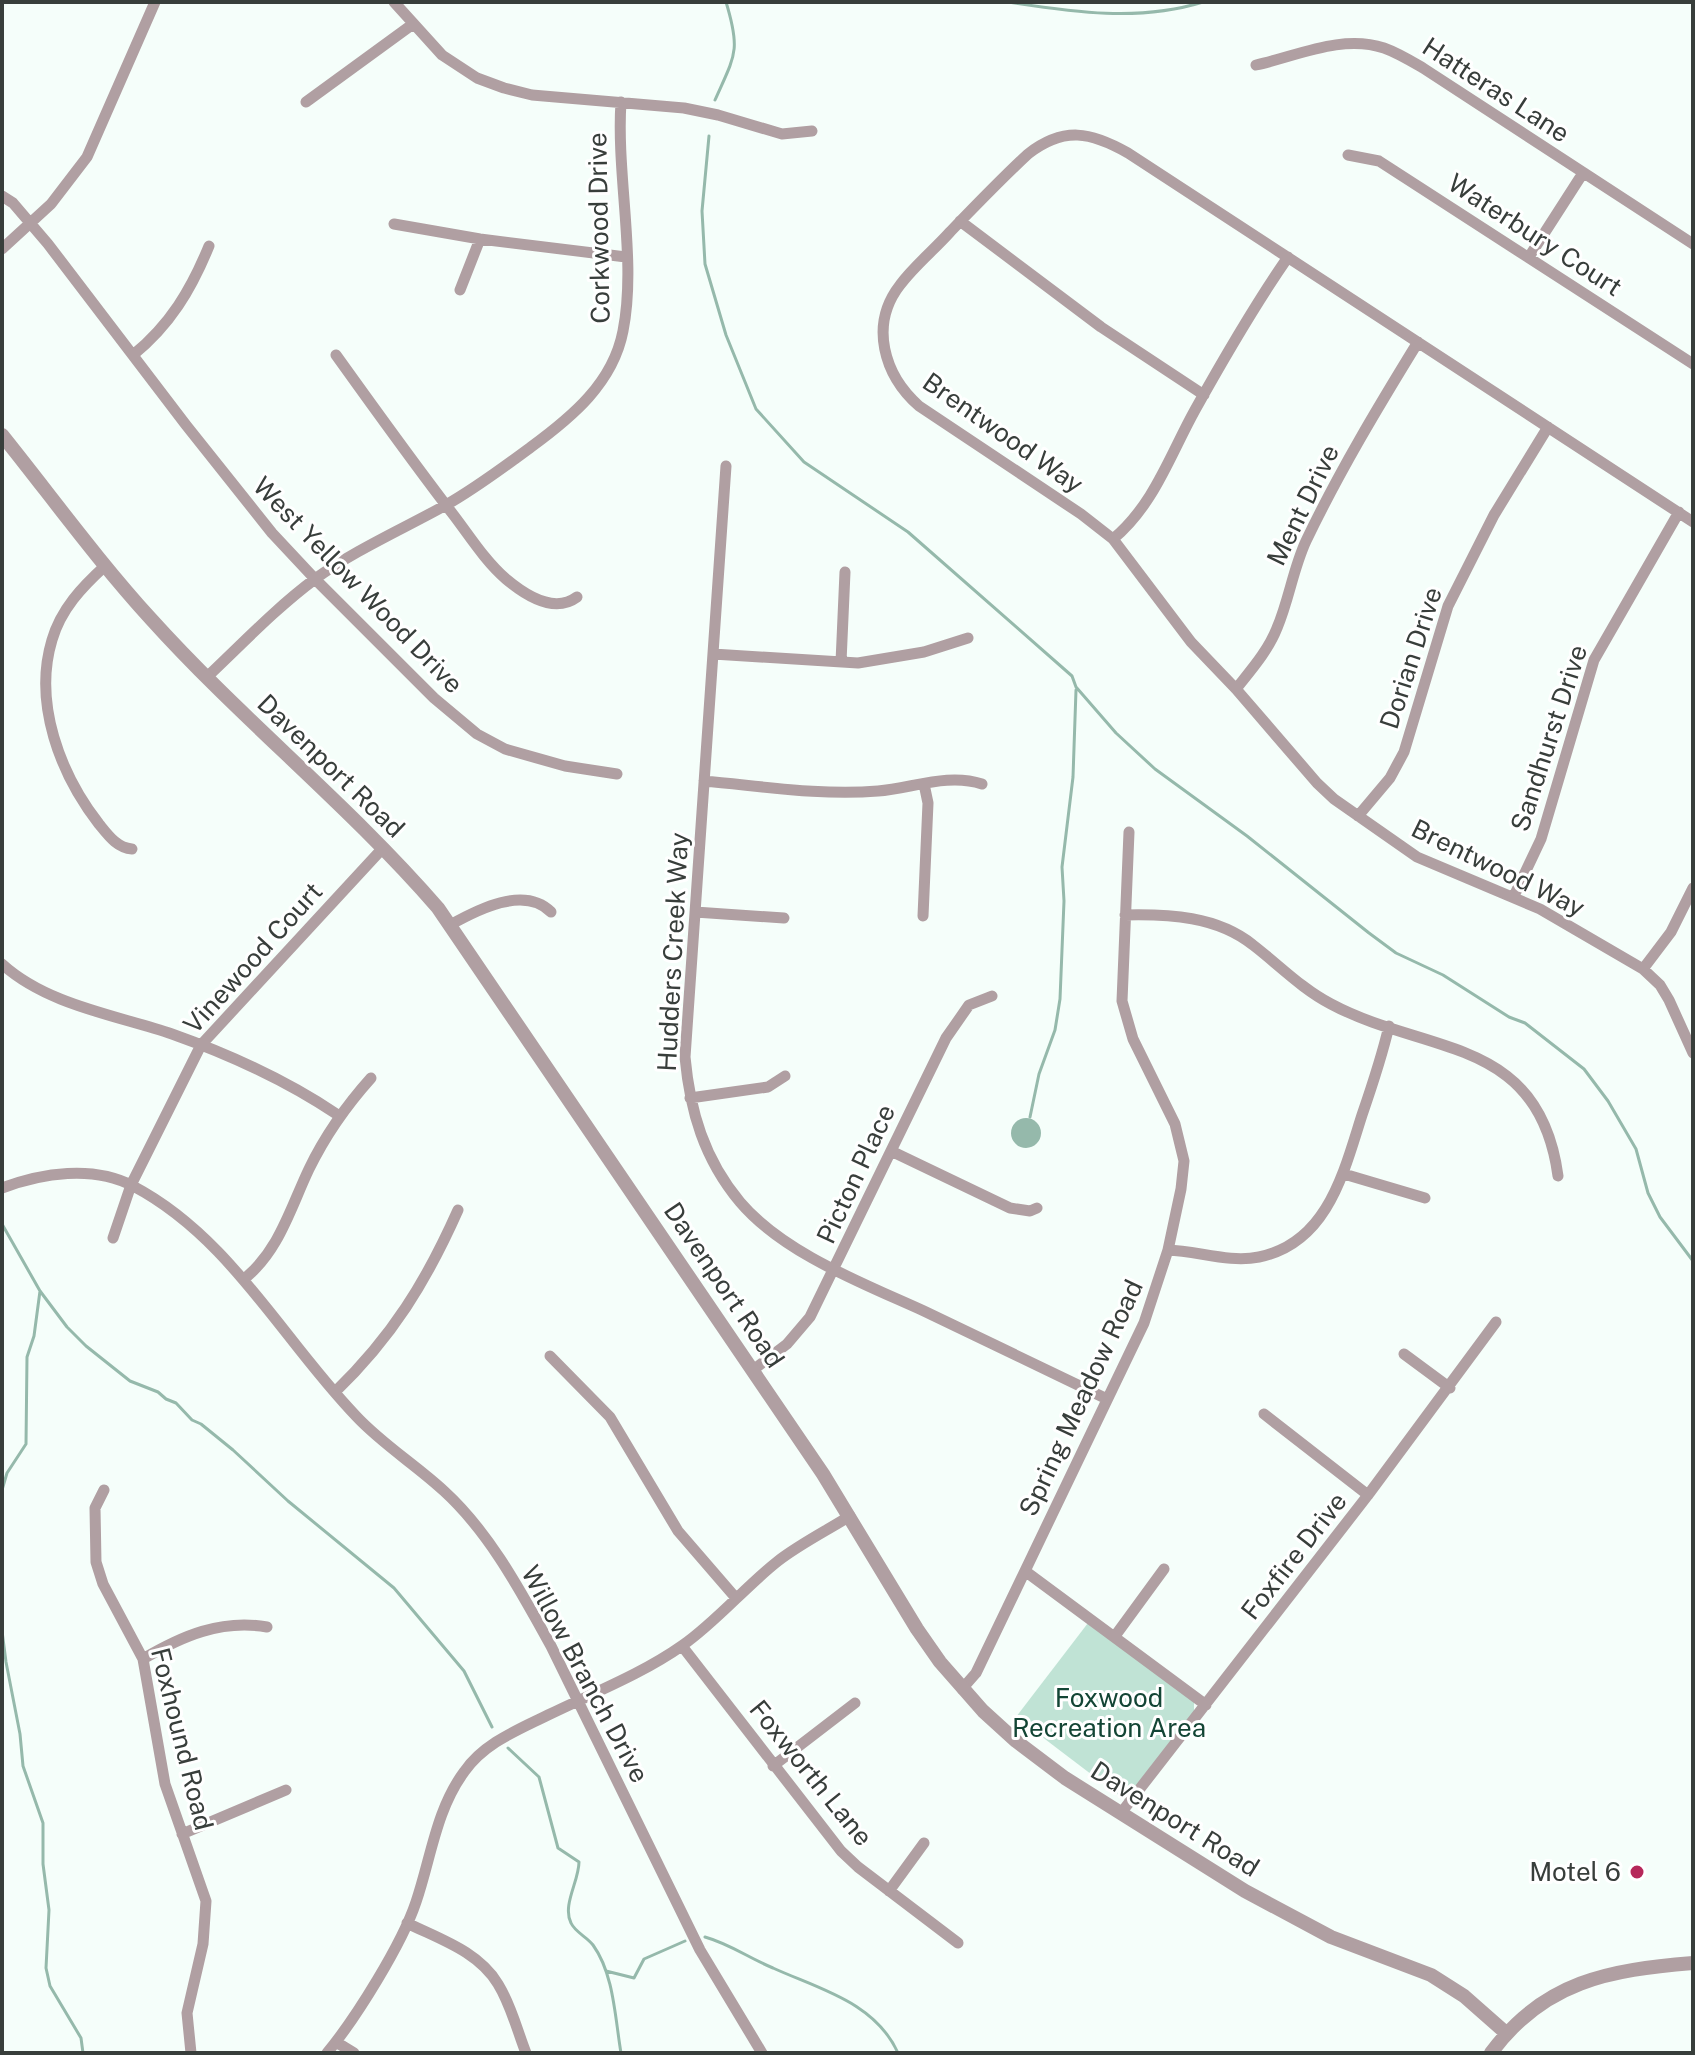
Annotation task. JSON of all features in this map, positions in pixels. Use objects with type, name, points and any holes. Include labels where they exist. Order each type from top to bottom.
[{"type":"street","points":[[2,249],[67,186],[87,157],[155,2]]},
{"type":"street","points":[[394,2],[442,55],[485,81],[532,95],[699,111],[782,134],[812,131]]},
{"type":"street","points":[[306,102],[413,24]]},
{"type":"street","name":"Hatteras Lane","points":[[1256,65],[1331,46],[1358,44],[1384,48],[1423,68],[1693,244]]},
{"type":"street","name":"Corkwood Drive","points":[[207,677],[315,579],[475,488],[553,431],[579,409],[597,387],[615,357],[623,334],[627,296],[621,102]]},
{"type":"street","name":"Brentwood Way","points":[[1693,522],[1106,140],[1081,134],[1061,136],[1036,147],[960,221],[900,286],[887,314],[884,348],[891,374],[900,387],[919,406],[1113,539],[1191,642],[1317,783],[1417,857],[1514,896],[1643,969],[1660,985],[1669,1000],[1693,1053]]},
{"type":"street","name":"Waterbury Court","points":[[1348,155],[1379,161],[1693,364]]},
{"type":"street","points":[[1529,257],[1583,173]]},
{"type":"street","name":"West Yellow Wood Drive","points":[[2,196],[13,203],[30,223],[232,485],[315,579],[434,698],[477,734],[505,749],[538,760],[617,774]]},
{"type":"street","points":[[960,221],[1101,327],[1204,395]]},
{"type":"street","points":[[394,224],[480,239],[626,257]]},
{"type":"street","points":[[460,290],[480,239]]},
{"type":"street","points":[[133,355],[156,335],[183,301],[209,246]]},
{"type":"street","points":[[1113,539],[1148,501],[1204,395],[1288,257]]},
{"type":"street","name":"Ment Drive","points":[[1236,689],[1275,633],[1306,541],[1359,440],[1418,342]]},
{"type":"street","points":[[336,355],[492,565],[514,585],[553,604],[563,604],[577,597]]},
{"type":"street","name":"Dorian Drive","points":[[1358,816],[1390,778],[1404,752],[1448,606],[1494,515],[1548,427]]},
{"type":"street","name":"Davenport Road","points":[[2,435],[151,620],[382,849],[425,893],[450,925],[850,1516],[917,1629],[962,1689],[996,1723],[1044,1763],[1121,1813],[1292,1918],[1444,1982],[1506,2033]]},
{"type":"street","name":"Hudders Creek Way","points":[[726,466],[685,1057],[690,1098],[702,1142],[740,1201],[774,1234],[835,1268],[1107,1399]]},
{"type":"street","name":"Sandhurst Drive","points":[[1514,896],[1541,839],[1594,660],[1679,512]]},
{"type":"street","points":[[105,566],[76,595],[57,624],[48,660],[47,700],[56,745],[77,793],[108,834],[121,847],[132,849]]},
{"type":"street","points":[[841,662],[845,572]]},
{"type":"street","points":[[713,654],[841,662],[881,660],[924,652],[968,638]]},
{"type":"street","points":[[704,781],[848,792],[879,791],[965,778],[982,784]]},
{"type":"street","points":[[923,916],[928,803],[924,784]]},
{"type":"street","name":"Spring Meadow Road","points":[[962,1689],[976,1673],[1144,1323],[1168,1250],[1181,1189],[1183,1153],[1175,1124],[1133,1039],[1123,1011],[1121,989],[1129,832]]},
{"type":"street","name":"Vinewood Court","points":[[113,1238],[131,1185],[201,1045],[382,849]]},
{"type":"street","points":[[1643,969],[1671,932],[1693,888]]},
{"type":"street","points":[[450,925],[481,909],[513,901],[532,901],[551,912]]},
{"type":"street","points":[[695,912],[784,918]]},
{"type":"street","points":[[1125,915],[1184,918],[1224,927],[1251,942],[1324,1001],[1479,1057],[1512,1082],[1545,1125],[1554,1148],[1558,1176]]},
{"type":"street","points":[[4,972],[72,1003],[201,1045],[282,1080],[338,1115]]},
{"type":"street","name":"Picton Place","points":[[753,1370],[802,1328],[835,1268],[933,1061],[960,1015],[973,1002],[992,996]]},
{"type":"street","points":[[1168,1250],[1240,1258],[1261,1256],[1278,1251],[1303,1235],[1318,1220],[1334,1198],[1344,1174],[1389,1026]]},
{"type":"street","points":[[690,1098],[768,1087],[785,1076]]},
{"type":"street","points":[[244,1279],[259,1267],[273,1248],[338,1115],[371,1078]]},
{"type":"street","points":[[891,1151],[1010,1208],[1030,1211],[1037,1208]]},
{"type":"street","name":"Willow Branch Drive","points":[[2,1188],[43,1176],[71,1173],[110,1178],[131,1185],[182,1220],[244,1279],[295,1347],[369,1429],[444,1490],[471,1520],[524,1596],[700,1950],[762,2053]]},
{"type":"street","points":[[1344,1174],[1425,1198]]},
{"type":"street","points":[[335,1392],[373,1354],[408,1307],[433,1265],[458,1210]]},
{"type":"street","name":"Foxfire Drive","points":[[1121,1813],[1450,1388],[1496,1322]]},
{"type":"street","points":[[1404,1354],[1450,1388]]},
{"type":"street","points":[[550,1356],[610,1417],[678,1531],[735,1597]]},
{"type":"street","points":[[1264,1414],[1368,1495]]},
{"type":"street","name":"Foxhound Road","points":[[104,1490],[95,1508],[96,1562],[103,1584],[143,1659],[165,1784],[204,1892],[207,1911],[203,1944],[187,2013],[191,2053]]},
{"type":"street","points":[[327,2053],[365,1999],[407,1923],[416,1904],[440,1819],[464,1771],[488,1747],[682,1646],[781,1559],[850,1516]]},
{"type":"street","points":[[1115,1636],[1164,1569]]},
{"type":"street","points":[[1025,1571],[1206,1705]]},
{"type":"street","points":[[143,1659],[176,1641],[213,1627],[236,1624],[267,1627]]},
{"type":"street","name":"Foxworth Lane","points":[[682,1646],[841,1851],[958,1943]]},
{"type":"street","points":[[773,1766],[855,1703]]},
{"type":"street","points":[[182,1834],[286,1790]]},
{"type":"street","points":[[889,1891],[924,1843]]},
{"type":"street","points":[[407,1923],[442,1939],[485,1968],[505,1998],[526,2053]]},
{"type":"street","points":[[1491,2053],[1506,2033],[1550,1999],[1592,1978],[1622,1971],[1693,1963]]},
{"type":"street","points":[[336,2042],[354,2053]]},
{"type":"green space","name":"Foxwood Recreation Area","points":[[1088,1623],[1194,1702],[1194,1712],[1125,1800],[1016,1717]]},
{"type":"shaded area","points":[[1026,1118],[1037,1122],[1041,1133],[1037,1144],[1026,1148],[1015,1144],[1011,1133],[1015,1122]]},
{"type":"waterway","points":[[715,100],[734,52],[726,2]]},
{"type":"waterway","points":[[1008,2],[1106,13],[1155,12],[1203,2]]},
{"type":"waterway","points":[[709,136],[702,211],[705,264],[726,335],[756,409],[804,462],[908,532],[1072,676],[1076,687],[1116,733],[1155,769],[1247,836],[1396,953],[1443,975],[1509,1017],[1525,1023],[1584,1069],[1608,1101],[1636,1149],[1648,1193],[1660,1217],[1693,1261]]},
{"type":"waterway","points":[[1030,1117],[1039,1074],[1055,1030],[1060,999],[1064,901],[1062,867],[1073,777],[1076,690]]},
{"type":"waterway","points":[[2,1224],[40,1291],[86,1346],[130,1381],[176,1403],[192,1420],[233,1450],[288,1501],[394,1588],[464,1671],[492,1727]]},
{"type":"waterway","points":[[2,1490],[7,1473],[26,1444],[27,1357],[34,1336],[40,1291]]},
{"type":"waterway","points":[[2,1631],[23,1766],[43,1823],[43,1864],[49,1910],[46,1968],[50,1986],[81,2038],[83,2053]]},
{"type":"waterway","points":[[508,1748],[539,1777],[558,1848],[579,1862],[569,1916],[573,1926],[593,1945],[605,1969],[613,1997],[621,2053]]},
{"type":"waterway","points":[[705,1937],[844,1999],[875,2021],[898,2053]]},
{"type":"waterway","points":[[606,1971],[634,1978],[644,1959],[685,1941]]},
{"type":"place","name":"Motel 6","points":[[1637,1872]]}]
